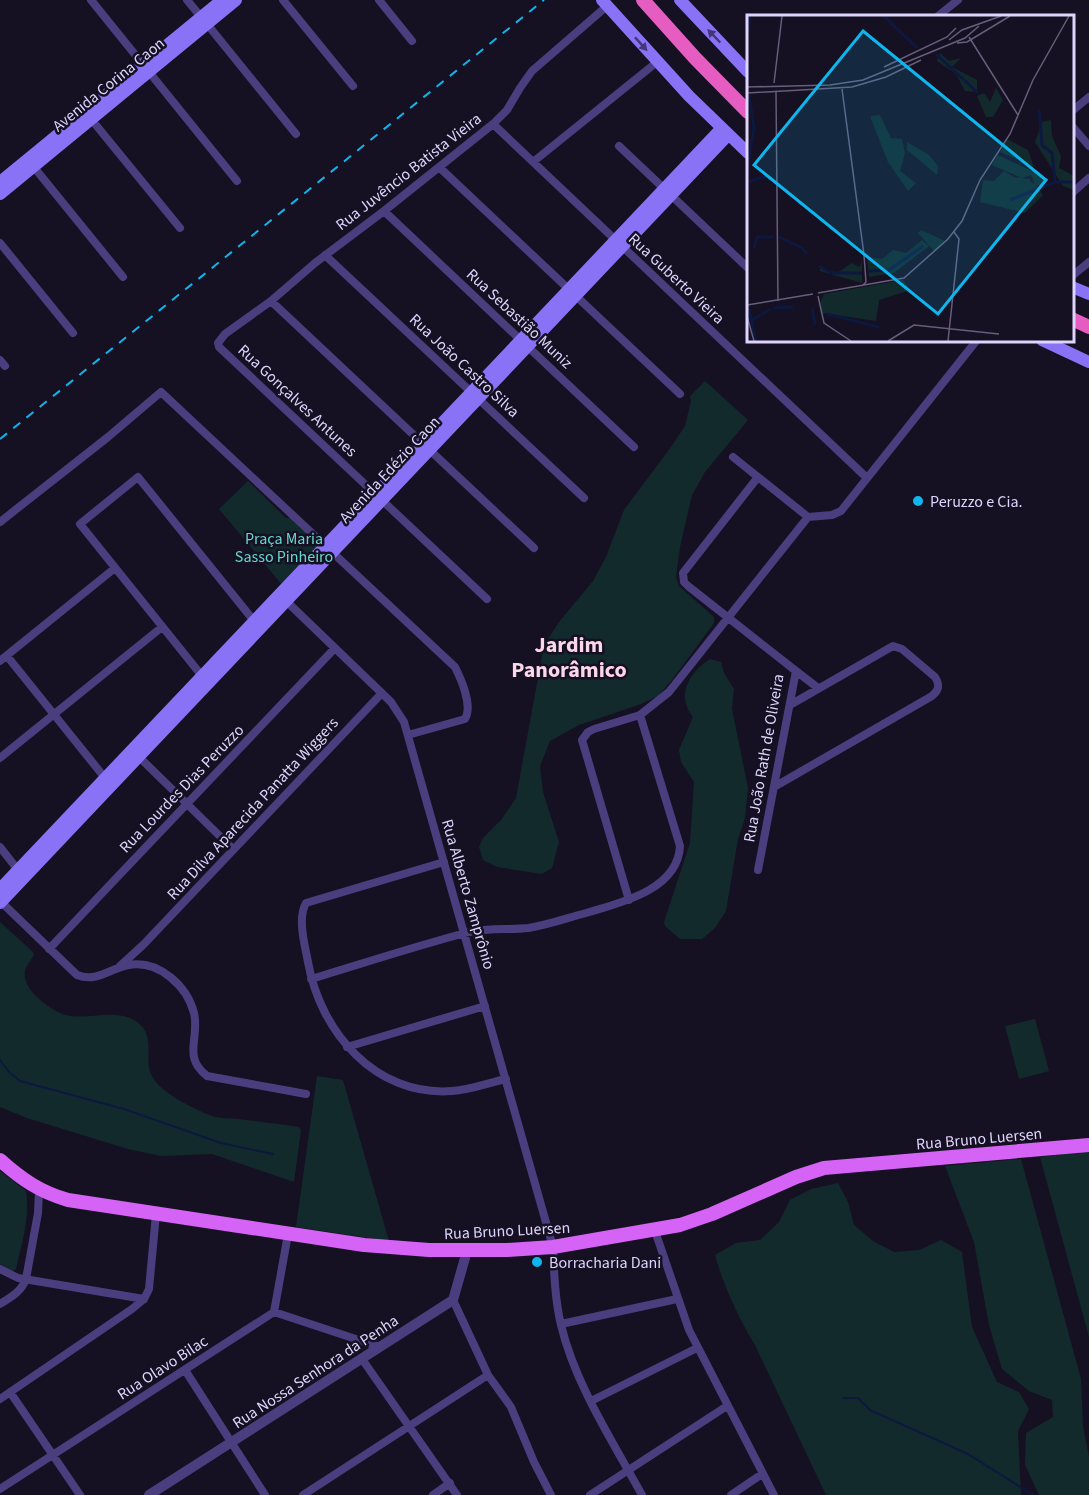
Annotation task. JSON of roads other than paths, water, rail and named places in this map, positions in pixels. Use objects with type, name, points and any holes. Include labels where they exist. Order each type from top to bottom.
[{"type":"highway","points":[[643,0],[747,111]]},
{"type":"highway","points":[[1074,320],[1089,327]]},
{"type":"main road","name":"Avenida Corina Caon","points":[[204,20],[222,0]]},
{"type":"main road","name":"Avenida Corina Caon","points":[[0,182],[204,20],[236,0]]},
{"type":"main road","points":[[680,0],[747,71]]},
{"type":"main road","points":[[604,3],[657,62],[747,152]]},
{"type":"main road","name":"Avenida Corina Caon","points":[[0,194],[91,119],[146,68]]},
{"type":"main road","name":"Avenida Edézio Caon","points":[[0,889],[105,778],[135,753],[725,132]]},
{"type":"main road","points":[[1074,288],[1089,294]]},
{"type":"main road","points":[[1046,342],[1089,362]]},
{"type":"main road","name":"Avenida Edézio Caon","points":[[0,902],[202,676],[254,621],[283,598]]},
{"type":"main road","name":"Rua Bruno Luersen","points":[[0,1160],[39,1190],[68,1200],[387,1248],[466,1251],[553,1247],[655,1231],[712,1214],[796,1177],[824,1168],[1089,1145]]},
{"type":"street","points":[[91,0],[237,181]]},
{"type":"street","points":[[187,0],[296,134]]},
{"type":"street","points":[[283,0],[353,86]]},
{"type":"street","points":[[379,0],[412,40]]},
{"type":"street","points":[[939,15],[958,0]]},
{"type":"street","name":"Rua Juvêncio Batista Vieira","points":[[219,347],[220,338],[271,301],[325,255],[493,124],[507,110],[532,71],[604,3]]},
{"type":"street","points":[[533,162],[657,62]]},
{"type":"street","points":[[1074,109],[1089,97]]},
{"type":"street","points":[[91,119],[180,228]]},
{"type":"street","name":"Rua Guberto Vieira","points":[[493,124],[867,478]]},
{"type":"street","points":[[1074,128],[1089,146]]},
{"type":"street","points":[[619,146],[747,267]]},
{"type":"street","points":[[33,166],[123,277]]},
{"type":"street","points":[[439,167],[680,394]]},
{"type":"street","points":[[1074,190],[1089,178]]},
{"type":"street","name":"Rua Sebastião Muniz","points":[[384,211],[634,447]]},
{"type":"street","points":[[0,243],[73,333]]},
{"type":"street","name":"Rua João Castro Silva","points":[[325,255],[584,498]]},
{"type":"street","points":[[1074,274],[1089,262]]},
{"type":"street","points":[[271,301],[534,548]]},
{"type":"street","points":[[733,457],[808,517],[832,515],[841,511],[974,342]]},
{"type":"street","name":"Rua Gonçalves Antunes","points":[[219,347],[487,599]]},
{"type":"street","points":[[0,522],[161,392],[450,661],[458,673],[468,710],[465,719],[408,735]]},
{"type":"street","points":[[202,676],[80,524],[138,477],[254,621]]},
{"type":"street","name":"Rua João Rath de Oliveira","points":[[758,477],[683,573],[684,582],[688,586],[796,671],[758,870]]},
{"type":"street","points":[[629,900],[582,745],[584,736],[594,729],[640,715],[669,692],[808,517]]},
{"type":"street","points":[[105,778],[54,714],[3,659],[115,568]]},
{"type":"street","name":"Rua Alberto Zamprônio","points":[[283,598],[382,693],[396,708],[404,722],[553,1247],[561,1324],[570,1354],[591,1401],[642,1495]]},
{"type":"street","points":[[0,758],[162,627]]},
{"type":"street","points":[[774,788],[932,696],[939,687],[935,677],[896,646],[890,647],[790,705]]},
{"type":"street","name":"Rua Lourdes Dias Peruzzo","points":[[49,949],[335,648]]},
{"type":"street","points":[[796,671],[818,688]]},
{"type":"street","name":"Rua Dilva Aparecida Panatta Wiggers","points":[[116,969],[144,944],[382,693]]},
{"type":"street","points":[[311,979],[465,934],[483,930],[535,927],[629,900],[645,893],[667,874],[680,853],[678,837],[640,715]]},
{"type":"street","points":[[135,753],[233,849]]},
{"type":"street","points":[[0,847],[18,870]]},
{"type":"street","points":[[444,862],[306,903],[303,913],[303,930],[311,979],[328,1021],[347,1047],[379,1074],[404,1084],[430,1090],[451,1091],[506,1079]]},
{"type":"street","points":[[0,902],[71,970],[83,977],[97,977],[126,966],[140,965],[172,978],[187,995],[195,1022],[193,1059],[200,1071],[214,1078],[306,1094]]},
{"type":"street","points":[[140,965],[139,956],[144,944]]},
{"type":"street","points":[[347,1047],[485,1006]]},
{"type":"street","points":[[0,1304],[17,1293],[26,1279],[38,1213],[39,1190]]},
{"type":"street","points":[[0,1399],[120,1318],[144,1299],[149,1289],[156,1214]]},
{"type":"street","points":[[655,1231],[677,1299],[697,1348],[774,1495]]},
{"type":"street","points":[[288,1234],[274,1312],[380,1347]]},
{"type":"street","points":[[466,1251],[453,1300],[488,1375],[511,1407],[534,1462],[551,1495]]},
{"type":"street","points":[[0,1269],[12,1276],[26,1279],[144,1299]]},
{"type":"street","points":[[561,1324],[677,1299]]},
{"type":"street","name":"Rua Nossa Senhora da Penha","points":[[149,1495],[453,1300]]},
{"type":"street","name":"Rua Olavo Bilac","points":[[0,1489],[274,1312]]},
{"type":"street","points":[[591,1401],[697,1348]]},
{"type":"street","points":[[362,1359],[458,1495]]},
{"type":"street","points":[[185,1370],[265,1495]]},
{"type":"street","points":[[303,1495],[488,1375]]},
{"type":"street","points":[[10,1392],[80,1495]]},
{"type":"street","points":[[590,1495],[727,1406]]},
{"type":"street","points":[[730,1495],[762,1474]]},
{"type":"street","points":[[433,1495],[450,1483]]},
{"type":"waterway","points":[[0,1060],[20,1081],[124,1109],[221,1143],[273,1154]]},
{"type":"waterway","points":[[843,1398],[858,1398],[870,1410],[968,1454],[1033,1495]]},
{"type":"railway","points":[[0,439],[544,0]]},
{"type":"place","name":"Peruzzo e Cia.","points":[[918,501]]},
{"type":"place","name":"Borracharia Dani","points":[[537,1262]]},
{"type":"district","name":"Jardim Panorâmico","points":[[569,656]]},
{"type":"park label","name":"Praça Maria Sasso Pinheiro","points":[[284,547]]}]
